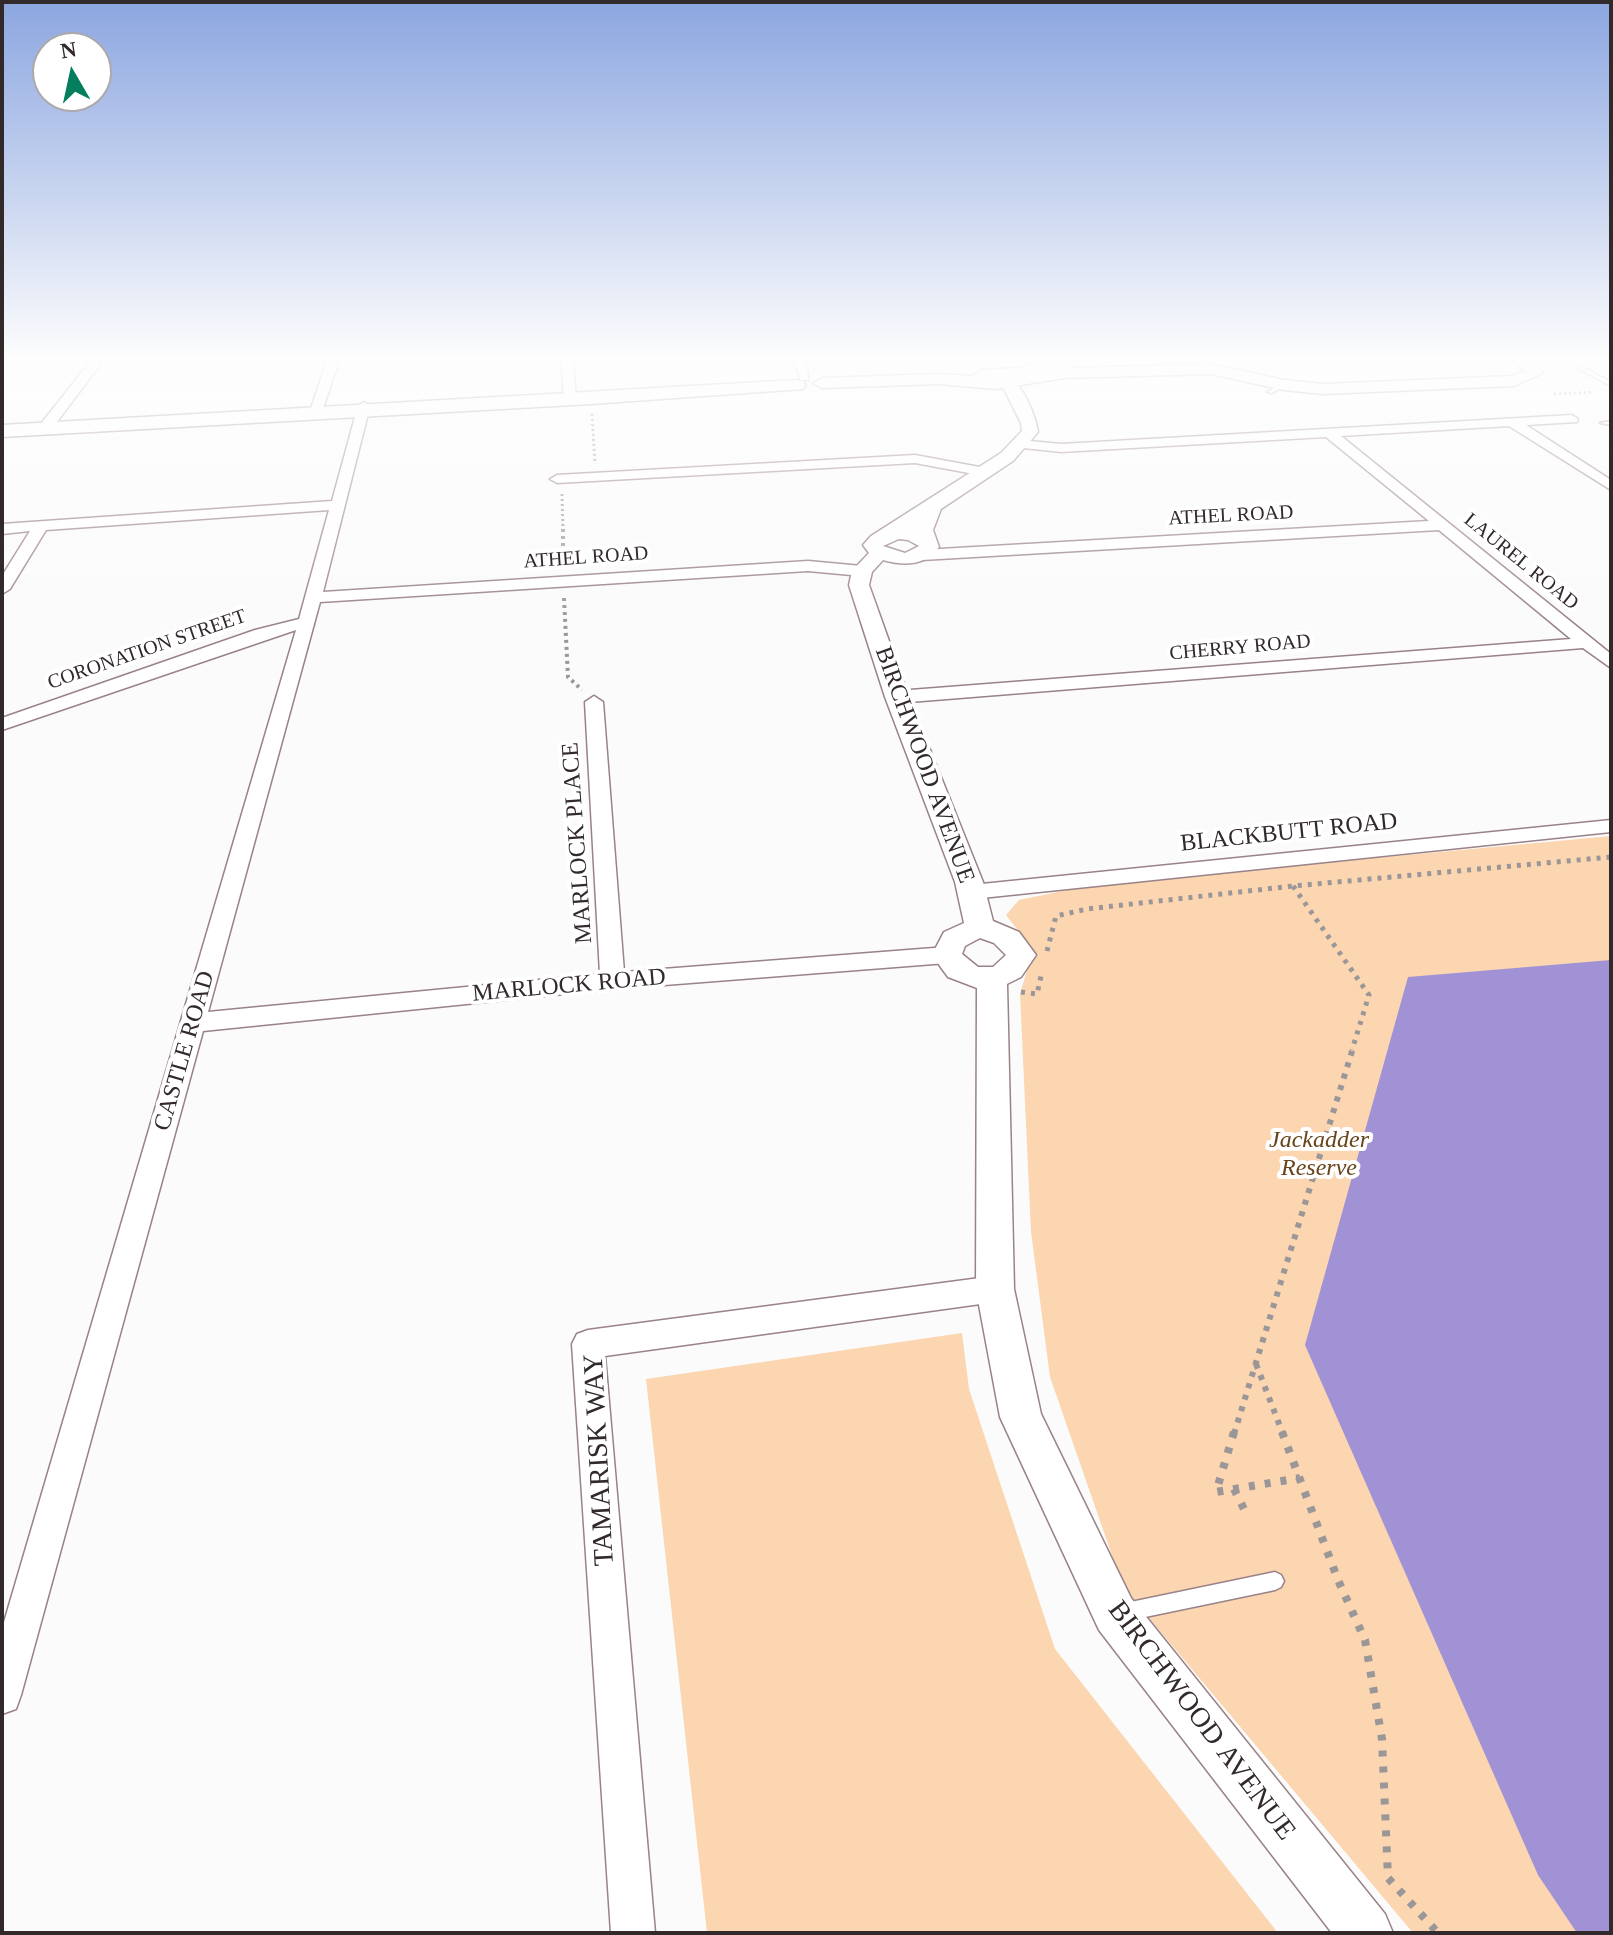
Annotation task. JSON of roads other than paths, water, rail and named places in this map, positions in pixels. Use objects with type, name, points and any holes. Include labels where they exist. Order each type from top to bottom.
[{"type":"street","name":"CASTLE ROAD","points":[[2,1695],[310,610],[352,448]]},
{"type":"street","points":[[879,553],[874,549],[874,542],[932,508],[1015,448]]},
{"type":"street","name":"LAUREL ROAD","points":[[1348,448],[1611,663]]},
{"type":"street","points":[[1552,448],[1611,486]]},
{"type":"street","points":[[557,479],[915,459],[985,472]]},
{"type":"street","points":[[2,529],[337,505]]},
{"type":"street","points":[[920,550],[925,521],[932,508]]},
{"type":"street","name":"ATHEL ROAD","points":[[920,550],[976,553],[1441,525]]},
{"type":"street","points":[[2,589],[41,526]]},
{"type":"street","points":[[890,534],[914,535],[920,550]]},
{"type":"street","points":[[862,571],[879,553],[920,550]]},
{"type":"street","points":[[865,602],[877,574],[920,550]]},
{"type":"street","name":"ATHEL ROAD","points":[[310,610],[808,566],[862,571]]},
{"type":"street","name":"BIRCHWOOD AVENUE","points":[[862,571],[859,585],[897,697],[972,892],[980,928]]},
{"type":"street","name":"CORONATION STREET","points":[[2,724],[261,634],[310,610]]},
{"type":"street","name":"CHERRY ROAD","points":[[897,697],[1586,643]]},
{"type":"street","name":"MARLOCK PLACE","points":[[594,702],[613,981]]},
{"type":"street","name":"BLACKBUTT ROAD","points":[[972,892],[1611,826]]},
{"type":"street","points":[[980,928],[998,932],[1014,941],[1021,955],[1017,967],[992,984],[958,970],[947,955],[949,942],[959,933],[980,928]]},
{"type":"street","name":"MARLOCK ROAD","points":[[192,1023],[613,981],[947,955]]},
{"type":"street","name":"BIRCHWOOD AVENUE","points":[[992,984],[995,1289],[1021,1417],[1115,1614],[1366,1933]]},
{"type":"street","name":"TAMARISK WAY","points":[[633,1933],[588,1344],[995,1289]]},
{"type":"lane","points":[[1115,1614],[1275,1581]]},
{"type":"park label","name":"Jackadder Reserve","points":[[1319,1155]]}]
